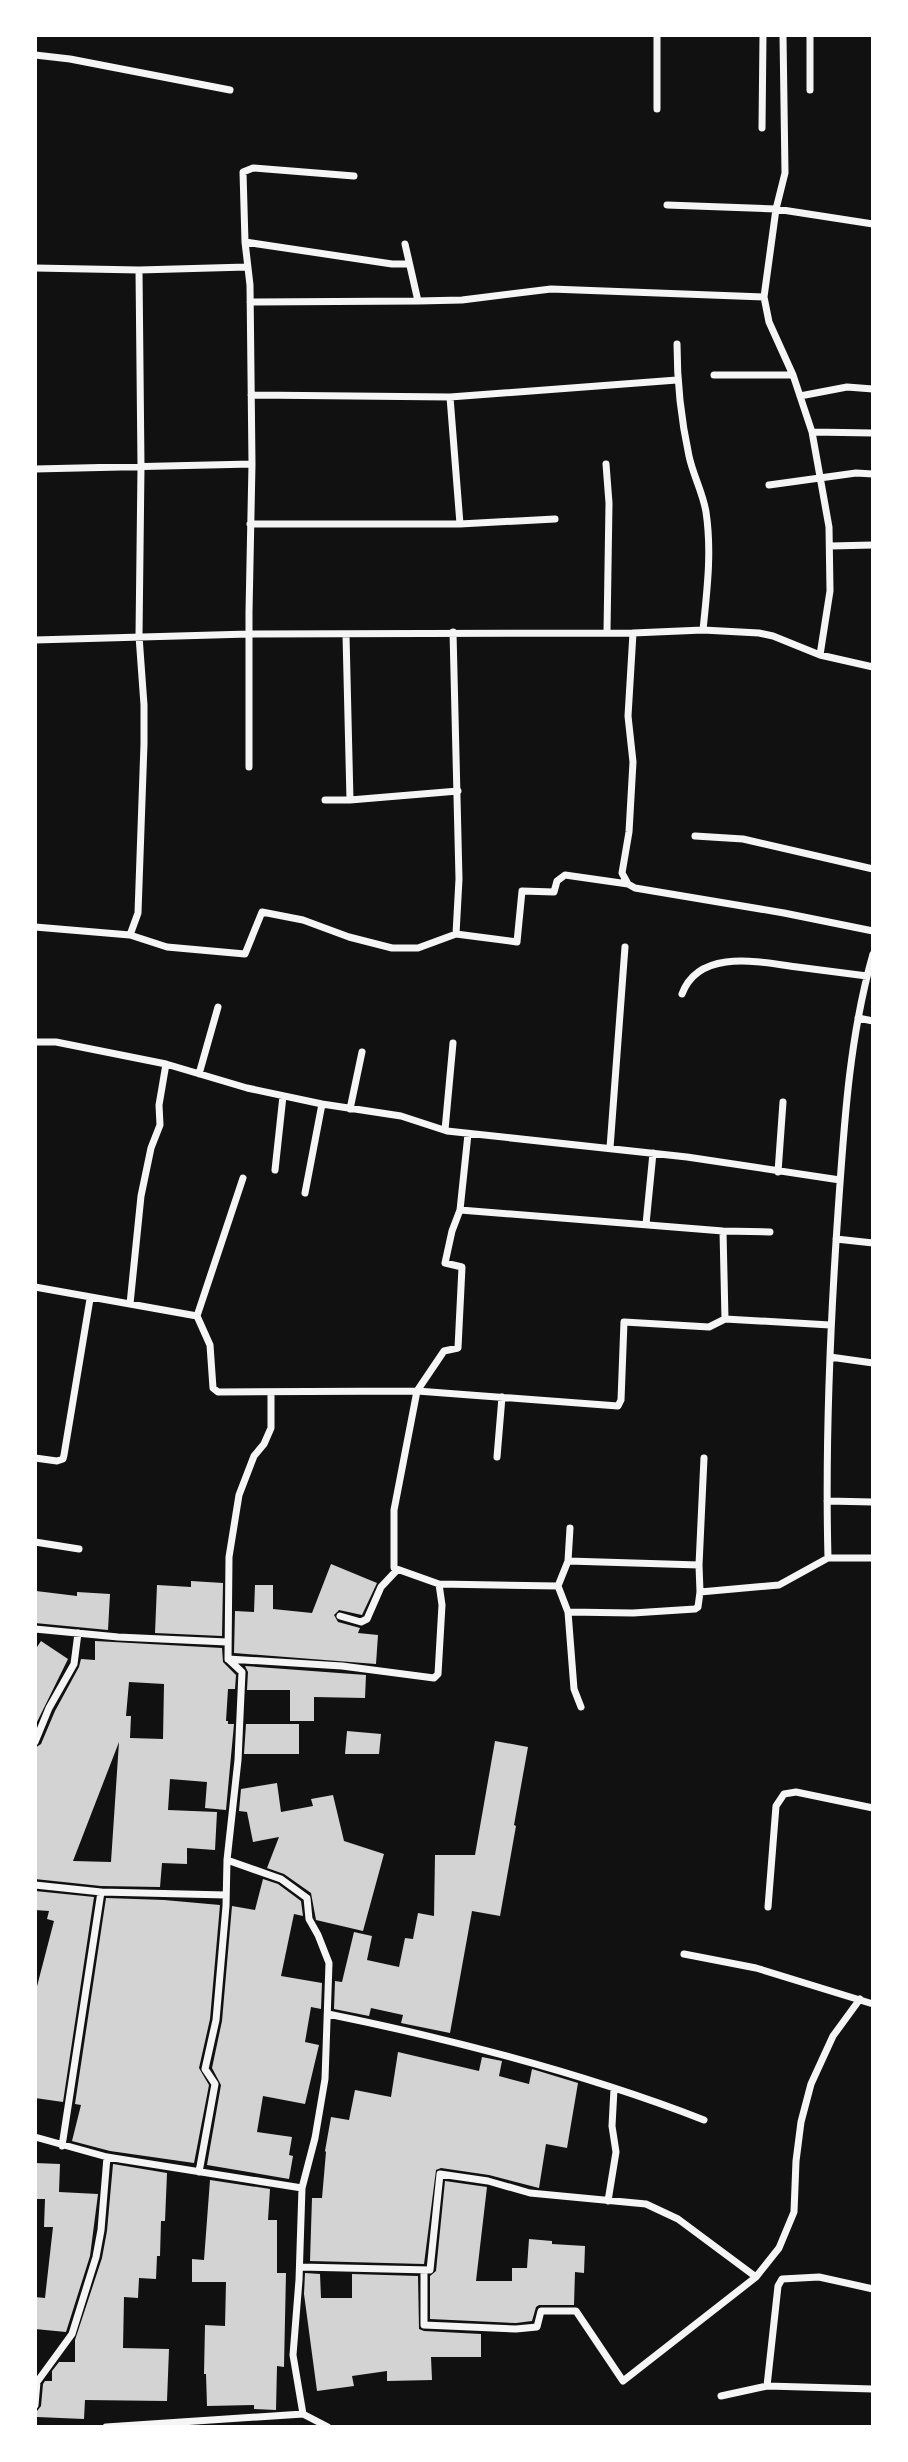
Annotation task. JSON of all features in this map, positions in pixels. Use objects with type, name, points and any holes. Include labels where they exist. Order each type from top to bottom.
[{"type":"street","points":[[657,35],[657,108]]},
{"type":"street","points":[[762,128],[763,35]]},
{"type":"street","points":[[783,35],[785,173],[776,209],[764,297],[769,323],[793,375],[812,432],[821,480],[830,546],[830,591],[820,655]]},
{"type":"street","points":[[810,35],[810,90]]},
{"type":"street","points":[[35,55],[70,59],[230,90]]},
{"type":"street","points":[[249,767],[252,464],[250,302],[243,172],[253,168],[354,176]]},
{"type":"street","points":[[667,205],[776,209],[873,224]]},
{"type":"street","points":[[245,242],[392,264],[409,264]]},
{"type":"street","points":[[405,244],[418,301]]},
{"type":"street","points":[[35,268],[139,270],[247,267]]},
{"type":"street","points":[[130,935],[138,913],[144,744],[139,636],[139,270]]},
{"type":"street","points":[[250,302],[462,300],[551,289],[764,297]]},
{"type":"street","points":[[677,344],[677,380],[690,458],[706,510],[710,554],[703,630]]},
{"type":"street","points":[[714,375],[793,375]]},
{"type":"street","points":[[251,395],[450,397],[677,380]]},
{"type":"street","points":[[800,396],[846,387],[873,389]]},
{"type":"street","points":[[450,397],[460,524]]},
{"type":"street","points":[[812,432],[873,433]]},
{"type":"street","points":[[35,469],[252,464]]},
{"type":"street","points":[[606,464],[609,503],[607,632]]},
{"type":"street","points":[[769,485],[821,480],[856,473],[873,474]]},
{"type":"street","points":[[250,524],[460,524],[555,519]]},
{"type":"street","points":[[830,546],[873,545]]},
{"type":"street","points":[[35,640],[249,634],[633,633],[703,630],[773,636],[820,655],[873,667]]},
{"type":"street","points":[[453,632],[459,879],[456,934]]},
{"type":"street","points":[[628,884],[622,873],[629,832],[633,762],[628,716],[633,633]]},
{"type":"street","points":[[346,635],[350,800]]},
{"type":"street","points":[[325,800],[458,791]]},
{"type":"street","points":[[695,836],[743,839],[873,869]]},
{"type":"street","points":[[35,928],[130,935],[167,947],[245,954],[262,912],[303,920],[349,937],[392,948],[418,948],[456,934],[517,942],[522,891],[554,892],[557,881],[565,875],[628,884],[635,888],[873,931]]},
{"type":"street","points":[[610,1148],[625,947]]},
{"type":"street","points":[[828,1558],[830,1325],[840,1180],[849,1069],[873,954]]},
{"type":"street","points":[[682,994],[694,975],[704,968],[748,960],[867,976]]},
{"type":"street","points":[[199,1074],[218,1007]]},
{"type":"street","points":[[858,1018],[873,1021]]},
{"type":"street","points":[[35,1042],[56,1042],[166,1064],[247,1088],[321,1104],[401,1116],[445,1130],[468,1134],[653,1153],[840,1180]]},
{"type":"street","points":[[445,1130],[453,1043]]},
{"type":"street","points":[[350,1109],[362,1052]]},
{"type":"street","points":[[130,1304],[141,1196],[160,1125],[159,1105],[166,1064]]},
{"type":"street","points":[[275,1170],[283,1096]]},
{"type":"street","points":[[778,1172],[783,1102]]},
{"type":"street","points":[[305,1193],[321,1104]]},
{"type":"street","points":[[468,1134],[460,1210],[445,1263],[462,1267],[458,1348],[444,1351],[417,1391],[394,1510],[392,1563],[397,1570],[439,1584],[558,1587]]},
{"type":"street","points":[[646,1224],[653,1153]]},
{"type":"street","points":[[243,1178],[197,1316],[210,1345],[215,1391],[417,1391],[619,1405],[623,1323],[629,1321],[709,1327],[725,1319],[830,1325]]},
{"type":"street","points":[[460,1210],[723,1231],[770,1232]]},
{"type":"street","points":[[723,1231],[725,1319]]},
{"type":"street","points":[[836,1239],[873,1243]]},
{"type":"street","points":[[35,1287],[90,1299],[197,1316]]},
{"type":"street","points":[[35,1458],[57,1461],[63,1459],[90,1299]]},
{"type":"street","points":[[830,1357],[873,1363]]},
{"type":"street","points":[[199,2172],[215,2084],[205,2069],[216,2020],[227,1860],[238,1760],[242,1672],[228,1659],[229,1557],[239,1495],[254,1456],[264,1444],[271,1428],[271,1393]]},
{"type":"street","points":[[497,1457],[502,1397]]},
{"type":"street","points":[[568,1612],[633,1613],[698,1607],[704,1458]]},
{"type":"street","points":[[827,1501],[873,1502]]},
{"type":"street","points":[[570,1528],[568,1561],[558,1587],[568,1612],[574,1689],[581,1707]]},
{"type":"street","points":[[35,1542],[79,1549]]},
{"type":"street","points":[[700,1592],[779,1586],[828,1558],[873,1558]]},
{"type":"street","points":[[568,1561],[699,1564]]},
{"type":"street","points":[[340,1616],[361,1622],[367,1619],[381,1587],[397,1570]]},
{"type":"street","points":[[228,1659],[342,1666],[434,1678],[438,1674],[441,1636],[442,1605],[439,1584]]},
{"type":"street","points":[[35,1629],[227,1642]]},
{"type":"street","points":[[35,1742],[49,1708],[74,1664],[78,1633]]},
{"type":"street","points":[[768,1907],[776,1806],[784,1794],[796,1792],[873,1808]]},
{"type":"street","points":[[227,1860],[281,1879],[307,1898],[309,1919],[329,1963],[325,2079],[315,2138],[302,2188],[300,2267],[293,2355],[303,2414]]},
{"type":"street","points":[[35,1885],[101,1892],[226,1895]]},
{"type":"street","points":[[62,2146],[101,1892]]},
{"type":"street","points":[[684,1954],[756,1968],[873,2004]]},
{"type":"street","points":[[424,2270],[424,2325],[537,2328],[541,2311],[576,2311],[623,2381],[756,2277],[779,2248],[794,2212],[801,2122],[811,2084],[833,2036],[860,1999]]},
{"type":"street","points":[[328,2014],[413,2031],[649,2099],[704,2120]]},
{"type":"street","points":[[608,2201],[616,2152],[612,2126],[614,2089]]},
{"type":"street","points":[[35,2137],[107,2157],[302,2188]]},
{"type":"street","points":[[35,2405],[37,2382],[72,2334],[96,2257],[107,2157]]},
{"type":"street","points":[[300,2267],[430,2270],[440,2174],[488,2181],[530,2193],[646,2204],[678,2219],[756,2277]]},
{"type":"street","points":[[767,2386],[778,2286],[782,2279],[818,2277],[873,2289]]},
{"type":"street","points":[[721,2396],[767,2386],[873,2389]]},
{"type":"street","points":[[106,2427],[303,2414],[328,2427]]},
{"type":"building","points":[[331,1564],[377,1583],[362,1615],[339,1610],[334,1615],[338,1622],[360,1628],[358,1633],[378,1635],[376,1664],[234,1653],[235,1611],[254,1612],[255,1585],[273,1585],[273,1609],[312,1613]]},
{"type":"building","points":[[191,1581],[223,1583],[222,1636],[155,1633],[157,1585],[191,1587]]},
{"type":"building","points":[[36,1591],[77,1596],[77,1592],[110,1594],[108,1630],[35,1623]]},
{"type":"building","points":[[41,1641],[68,1659],[35,1726],[35,1650]]},
{"type":"building","points":[[95,1641],[222,1648],[223,1662],[236,1675],[235,1689],[228,1689],[226,1721],[228,1724],[234,1724],[226,1810],[205,1808],[207,1782],[170,1779],[168,1810],[217,1812],[215,1850],[187,1848],[187,1864],[162,1863],[160,1887],[101,1886],[35,1879],[35,1748],[41,1744],[81,1659],[95,1660]],"holes":[[[129,1682],[164,1684],[163,1739],[130,1738],[131,1716],[126,1716]],[[119,1742],[111,1862],[73,1861]]]},
{"type":"building","points":[[245,1666],[366,1675],[365,1698],[314,1697],[314,1721],[290,1721],[290,1690],[247,1690],[248,1672]]},
{"type":"building","points":[[246,1724],[299,1724],[299,1754],[244,1754]]},
{"type":"building","points":[[347,1731],[381,1734],[379,1754],[345,1754]]},
{"type":"building","points":[[495,1741],[528,1747],[514,1825],[516,1826],[500,1916],[472,1911],[450,2033],[401,2023],[403,2015],[371,2008],[369,2016],[334,2009],[335,1981],[342,1982],[354,1932],[372,1936],[367,1960],[399,1967],[405,1938],[413,1939],[418,1913],[434,1916],[435,1855],[475,1855]]},
{"type":"building","points":[[277,1783],[281,1812],[313,1806],[311,1799],[333,1795],[344,1841],[384,1854],[363,1931],[316,1920],[311,1893],[284,1874],[267,1868],[279,1837],[253,1842],[247,1812],[239,1811],[241,1789]]},
{"type":"building","points":[[263,1879],[278,1884],[301,1901],[303,1916],[294,1914],[281,1976],[322,1983],[321,2009],[311,2007],[305,2042],[319,2045],[305,2104],[263,2096],[257,2132],[292,2137],[289,2155],[293,2156],[289,2179],[207,2165],[221,2085],[212,2068],[222,2021],[232,1906],[255,1910]]},
{"type":"building","points":[[35,1891],[94,1897],[63,2102],[35,2098],[35,1994],[54,1921],[47,1919],[49,1911],[35,1910]]},
{"type":"building","points":[[106,1898],[220,1905],[210,2019],[199,2068],[209,2085],[194,2163],[110,2151],[72,2141],[81,2105],[75,2104]]},
{"type":"building","points":[[398,2052],[479,2071],[482,2057],[502,2061],[499,2076],[529,2084],[532,2069],[578,2083],[567,2148],[546,2144],[539,2188],[489,2175],[441,2168],[436,2170],[424,2264],[310,2261],[312,2198],[322,2198],[325,2151],[331,2117],[349,2120],[355,2090],[391,2097]]},
{"type":"building","points":[[35,2163],[60,2164],[59,2192],[98,2194],[90,2256],[66,2332],[35,2329],[35,2297],[45,2298],[53,2227],[44,2227],[45,2199],[35,2199]]},
{"type":"building","points":[[113,2164],[167,2173],[165,2221],[161,2221],[156,2279],[139,2278],[138,2298],[124,2297],[123,2348],[169,2349],[167,2401],[85,2400],[84,2419],[37,2417],[45,2381],[52,2381],[52,2371],[59,2362],[75,2362],[75,2340],[102,2258]]},
{"type":"building","points":[[210,2180],[270,2189],[268,2220],[277,2220],[277,2273],[286,2273],[284,2367],[277,2366],[276,2410],[254,2409],[254,2405],[207,2406],[204,2374],[205,2325],[225,2326],[226,2282],[192,2282],[192,2259],[204,2260]]},
{"type":"building","points":[[445,2181],[487,2187],[476,2281],[512,2281],[512,2268],[527,2268],[529,2239],[552,2241],[552,2244],[585,2246],[584,2273],[575,2272],[574,2305],[539,2305],[532,2321],[516,2323],[430,2319],[430,2276],[436,2271]]},
{"type":"building","points":[[305,2273],[320,2274],[321,2298],[352,2298],[352,2274],[418,2276],[419,2329],[481,2334],[481,2357],[431,2357],[432,2380],[387,2381],[387,2371],[352,2376],[354,2386],[317,2391],[304,2294]]}]
